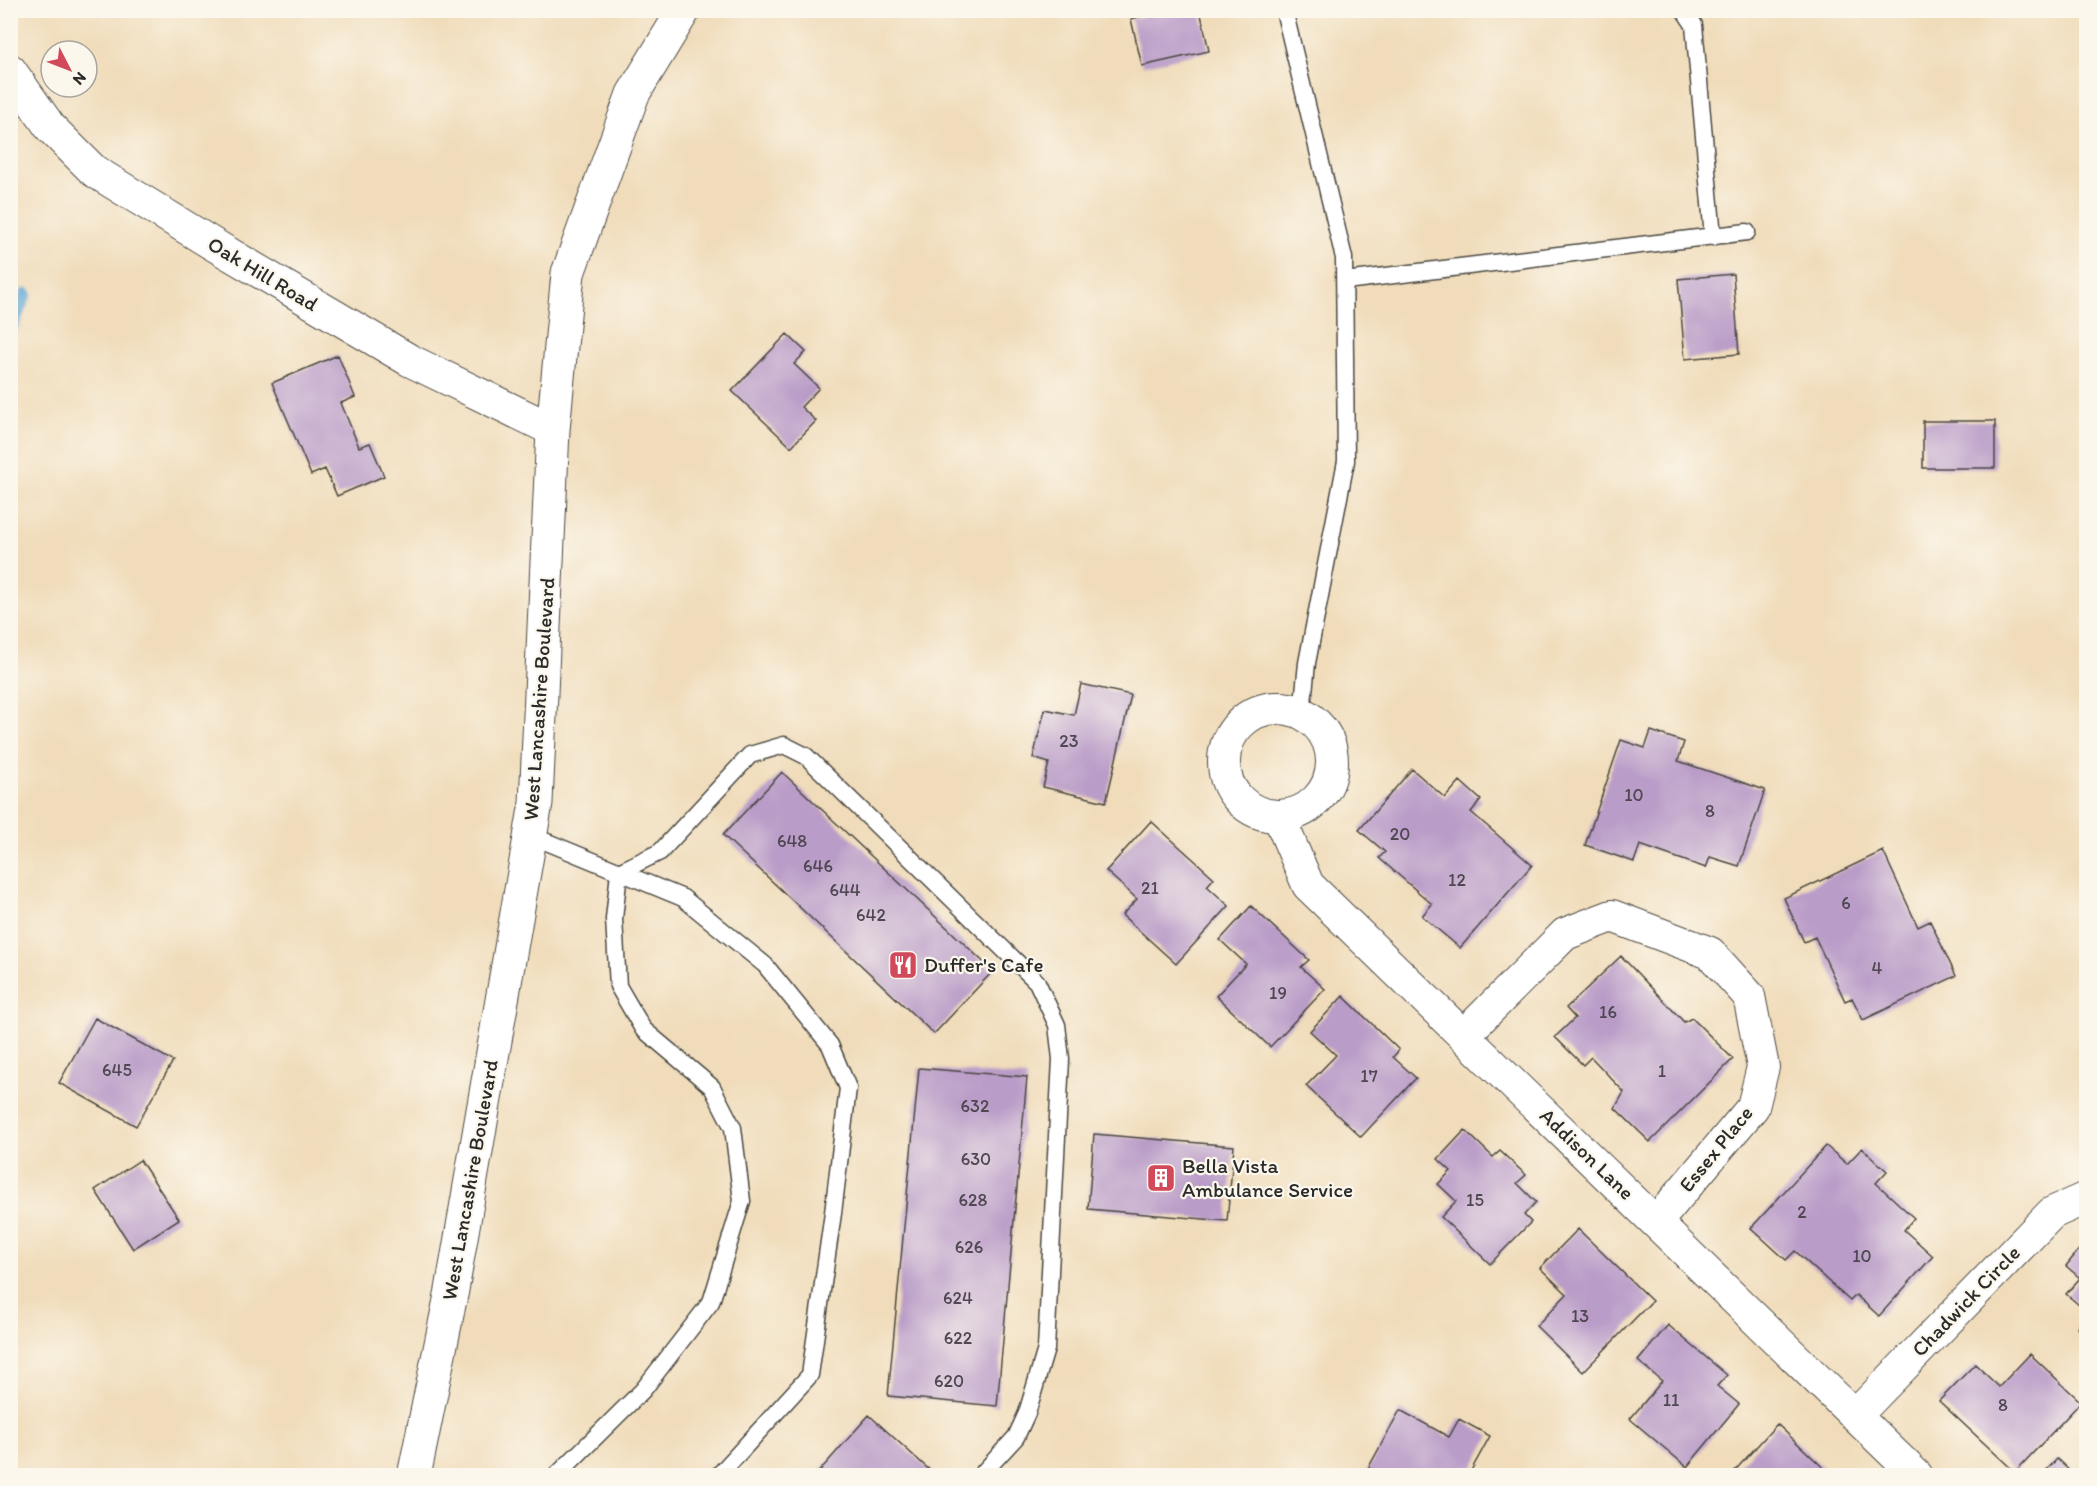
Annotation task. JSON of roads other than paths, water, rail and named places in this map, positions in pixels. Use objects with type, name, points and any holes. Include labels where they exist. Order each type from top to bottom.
[{"type":"main road","name":"West Lancashire Boulevard","points":[[414,1476],[452,1290],[536,803],[553,430],[568,273],[633,94],[684,10]]},
{"type":"street","name":"Oak Hill Road","points":[[10,70],[50,127],[94,171],[210,243],[409,360],[553,430]]},
{"type":"street","points":[[1285,708],[1302,713],[1317,724],[1327,738],[1332,755],[1331,773],[1324,790],[1312,804],[1297,813],[1279,817],[1261,814],[1245,806],[1233,793],[1225,777],[1223,759],[1227,742],[1236,727],[1251,715],[1267,709],[1285,708]]},
{"type":"street","name":"Addison Lane","points":[[1279,817],[1308,885],[1657,1221],[1917,1476]]},
{"type":"street","name":"Essex Place","points":[[1464,1035],[1565,934],[1612,916],[1710,953],[1749,996],[1763,1067],[1753,1107],[1657,1221]]},
{"type":"street","name":"Chadwick Circle","points":[[1855,1416],[2052,1213],[2086,1198]]},
{"type":"lane","points":[[1284,10],[1344,258],[1345,281],[1346,461],[1307,663],[1302,713]]},
{"type":"lane","points":[[1684,10],[1694,25],[1713,237]]},
{"type":"lane","points":[[1345,281],[1747,232]]},
{"type":"lane","points":[[619,872],[660,852],[750,754],[784,745],[806,756],[1037,982],[1057,1024],[1061,1059],[1046,1349],[1027,1413],[1016,1437],[980,1476]]},
{"type":"lane","points":[[530,835],[683,898],[765,965],[830,1045],[848,1088],[810,1375],[718,1476]]},
{"type":"lane","points":[[556,1476],[643,1390],[711,1302],[742,1201],[734,1128],[712,1087],[643,1029],[618,986],[614,919],[619,872]]},
{"type":"waterway","points":[[10,332],[26,294]]},
{"type":"place","name":"Duffer's Cafe","points":[[903,965]]},
{"type":"place","name":"Bella Vista Ambulance Service","points":[[1161,1178]]}]
